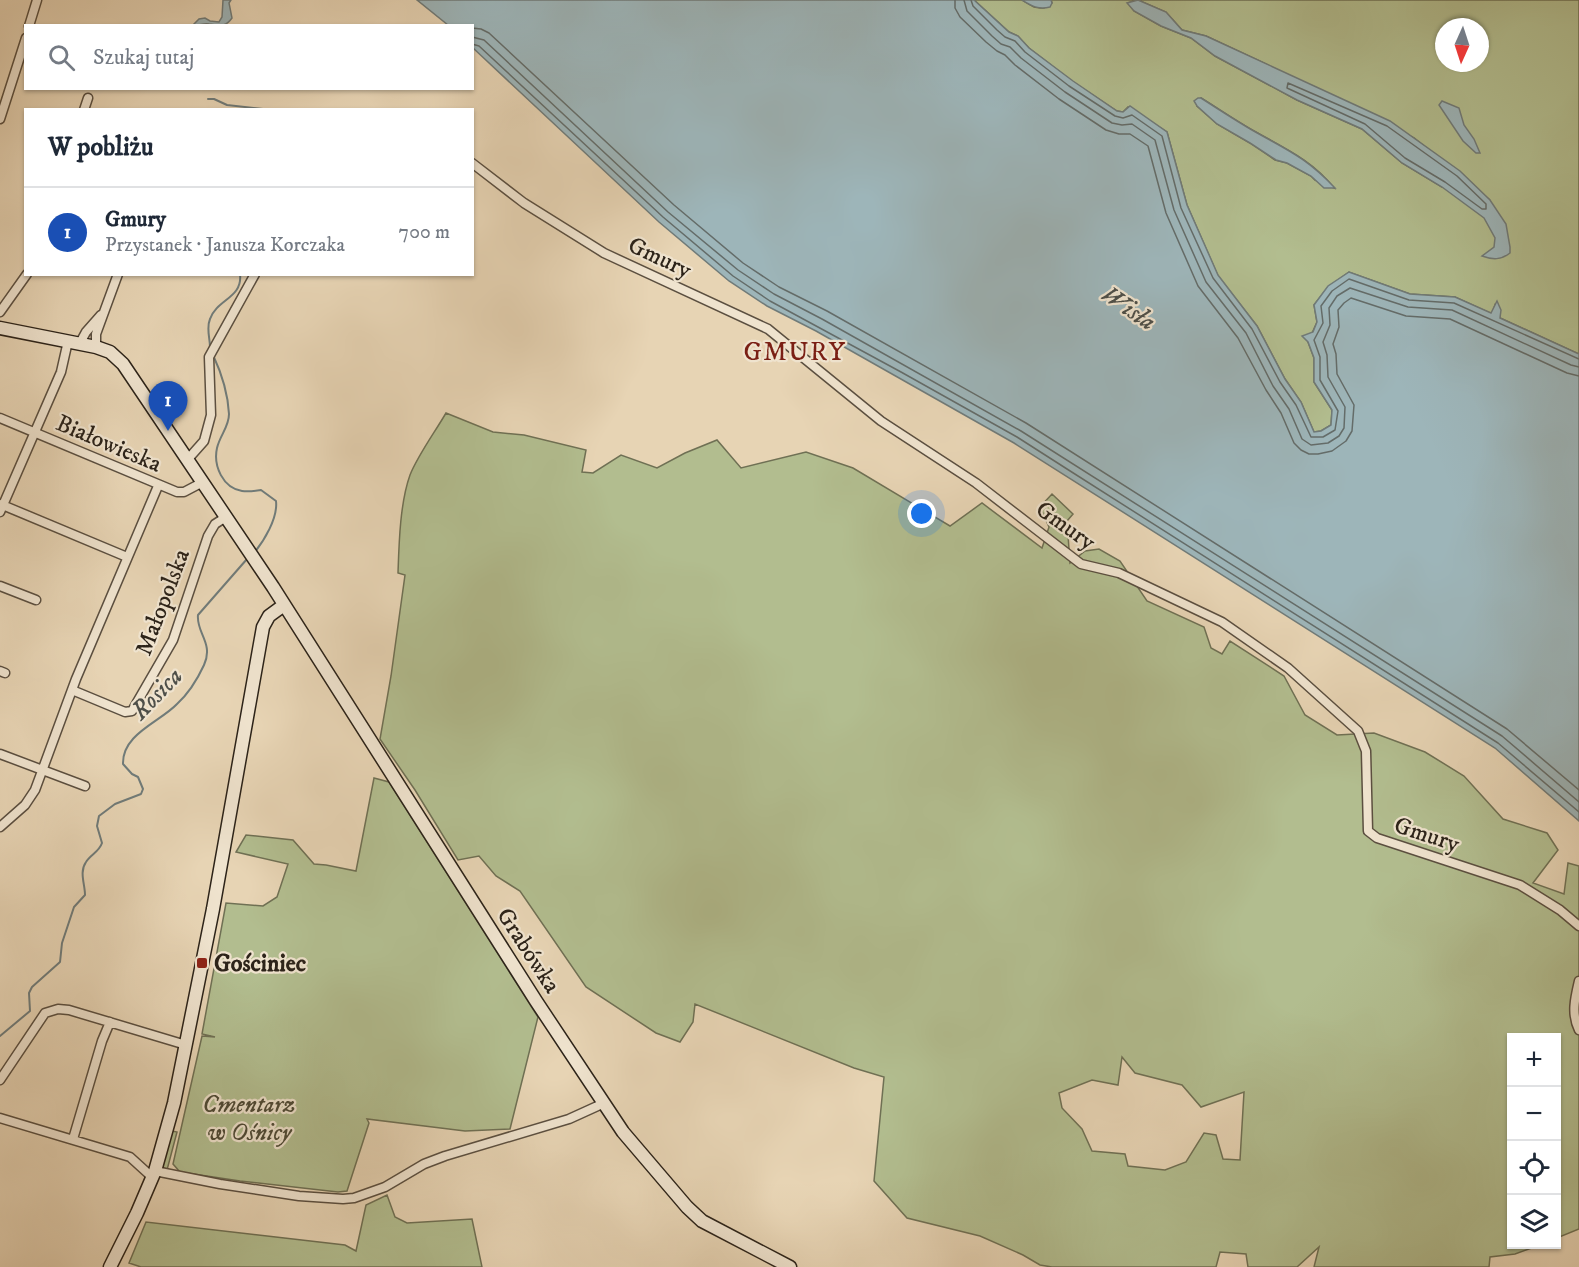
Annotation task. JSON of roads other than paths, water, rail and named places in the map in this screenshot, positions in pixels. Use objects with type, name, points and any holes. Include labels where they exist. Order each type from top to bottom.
[{"type":"street","points":[[30,24],[37,0]]},
{"type":"street","points":[[0,119],[24,44]]},
{"type":"street","points":[[85,108],[88,98]]},
{"type":"street","name":"Gmury","points":[[474,165],[524,203],[604,252],[768,329],[881,421],[976,483],[1081,564],[1119,573],[1222,622],[1288,668],[1358,731],[1366,751],[1368,831],[1377,838],[1520,885],[1560,910],[1579,926]]},
{"type":"street","points":[[0,312],[26,276]]},
{"type":"street","points":[[0,328],[96,347],[96,334],[117,276]]},
{"type":"street","points":[[188,459],[204,441],[212,415],[209,357],[254,276]]},
{"type":"street","points":[[105,310],[74,342],[36,433],[1,507],[127,557]]},
{"type":"street","name":"Grabówka","points":[[96,347],[114,355],[123,364],[188,459],[622,1132],[702,1221],[790,1267]]},
{"type":"street","name":"Białowieska","points":[[0,418],[177,492],[184,492],[203,483]]},
{"type":"street","name":"Małopolska","points":[[0,827],[25,805],[35,790],[72,690],[159,486]]},
{"type":"street","name":"Małopolska","points":[[72,690],[125,712],[132,711],[173,640],[208,536],[215,524],[226,517]]},
{"type":"street","points":[[0,586],[36,600]]},
{"type":"street","points":[[110,1267],[154,1174],[174,1103],[264,627],[269,616],[284,605]]},
{"type":"street","points":[[0,754],[85,786]]},
{"type":"street","points":[[1579,981],[1573,1012],[1579,1030]]},
{"type":"street","points":[[0,1080],[45,1013],[58,1009],[69,1010],[186,1045]]},
{"type":"street","points":[[73,1139],[102,1041],[110,1022]]},
{"type":"street","points":[[0,1118],[130,1157],[154,1174],[331,1199],[354,1198],[385,1187],[429,1162],[569,1119],[603,1104]]},
{"type":"water","points":[[223,0],[231,0],[229,3],[232,18],[227,23],[194,24],[199,19],[205,18],[219,22],[222,17]]},
{"type":"water","name":"Wisła","points":[[417,0],[974,0],[1009,32],[1018,36],[1029,48],[1073,81],[1117,111],[1123,112],[1130,106],[1167,132],[1187,205],[1218,275],[1257,326],[1285,379],[1301,402],[1314,432],[1331,425],[1332,410],[1314,382],[1314,358],[1308,342],[1302,336],[1313,332],[1317,322],[1314,305],[1328,286],[1349,272],[1410,294],[1455,297],[1491,313],[1497,301],[1501,310],[1500,318],[1579,354],[1579,821],[1495,748],[1014,443],[816,331],[767,306],[729,281],[659,222],[474,49],[474,24],[447,24]]},
{"type":"water","points":[[1022,0],[1051,0],[1052,3],[1050,7],[1039,8]]},
{"type":"water","points":[[1138,0],[1166,12],[1182,30],[1206,36],[1390,121],[1460,171],[1490,200],[1506,224],[1510,253],[1497,259],[1482,256],[1494,247],[1495,238],[1484,218],[1442,187],[1402,163],[1362,129],[1297,100],[1215,56],[1191,38],[1161,26],[1134,11],[1127,3]]},
{"type":"water","points":[[1198,98],[1296,155],[1335,188],[1324,188],[1311,176],[1287,163],[1276,160],[1217,124],[1197,106],[1194,101]]},
{"type":"water","points":[[1442,101],[1459,108],[1464,125],[1480,153],[1476,153],[1463,141],[1439,105]]},
{"type":"waterway","name":"Rosica","points":[[208,99],[214,99],[227,105],[254,108]]},
{"type":"waterway","name":"Rosica","points":[[210,347],[208,329],[210,319],[213,312],[234,294],[238,288],[240,276]]},
{"type":"waterway","name":"Rosica","points":[[213,355],[224,384],[229,414],[228,423],[217,448],[218,469],[225,481],[235,489],[261,490],[276,501],[273,522],[254,553]]},
{"type":"waterway","name":"Rosica","points":[[0,1036],[30,1011],[29,993],[32,987],[60,962],[62,943],[74,907],[85,895],[84,866],[102,843],[97,826],[99,816],[115,804],[141,794],[143,789],[138,777],[123,764],[124,754],[129,744],[143,730],[170,711],[185,696],[196,680],[207,657],[198,615],[247,559]]},
{"type":"place","name":"Gmury","points":[[168,431]]},
{"type":"place","name":"Gościniec","points":[[202,963]]},
{"type":"district","name":"GMURY","points":[[795,351]]},
{"type":"park label","name":"Cmentarz w Ośnicy","points":[[249,1118]]}]
